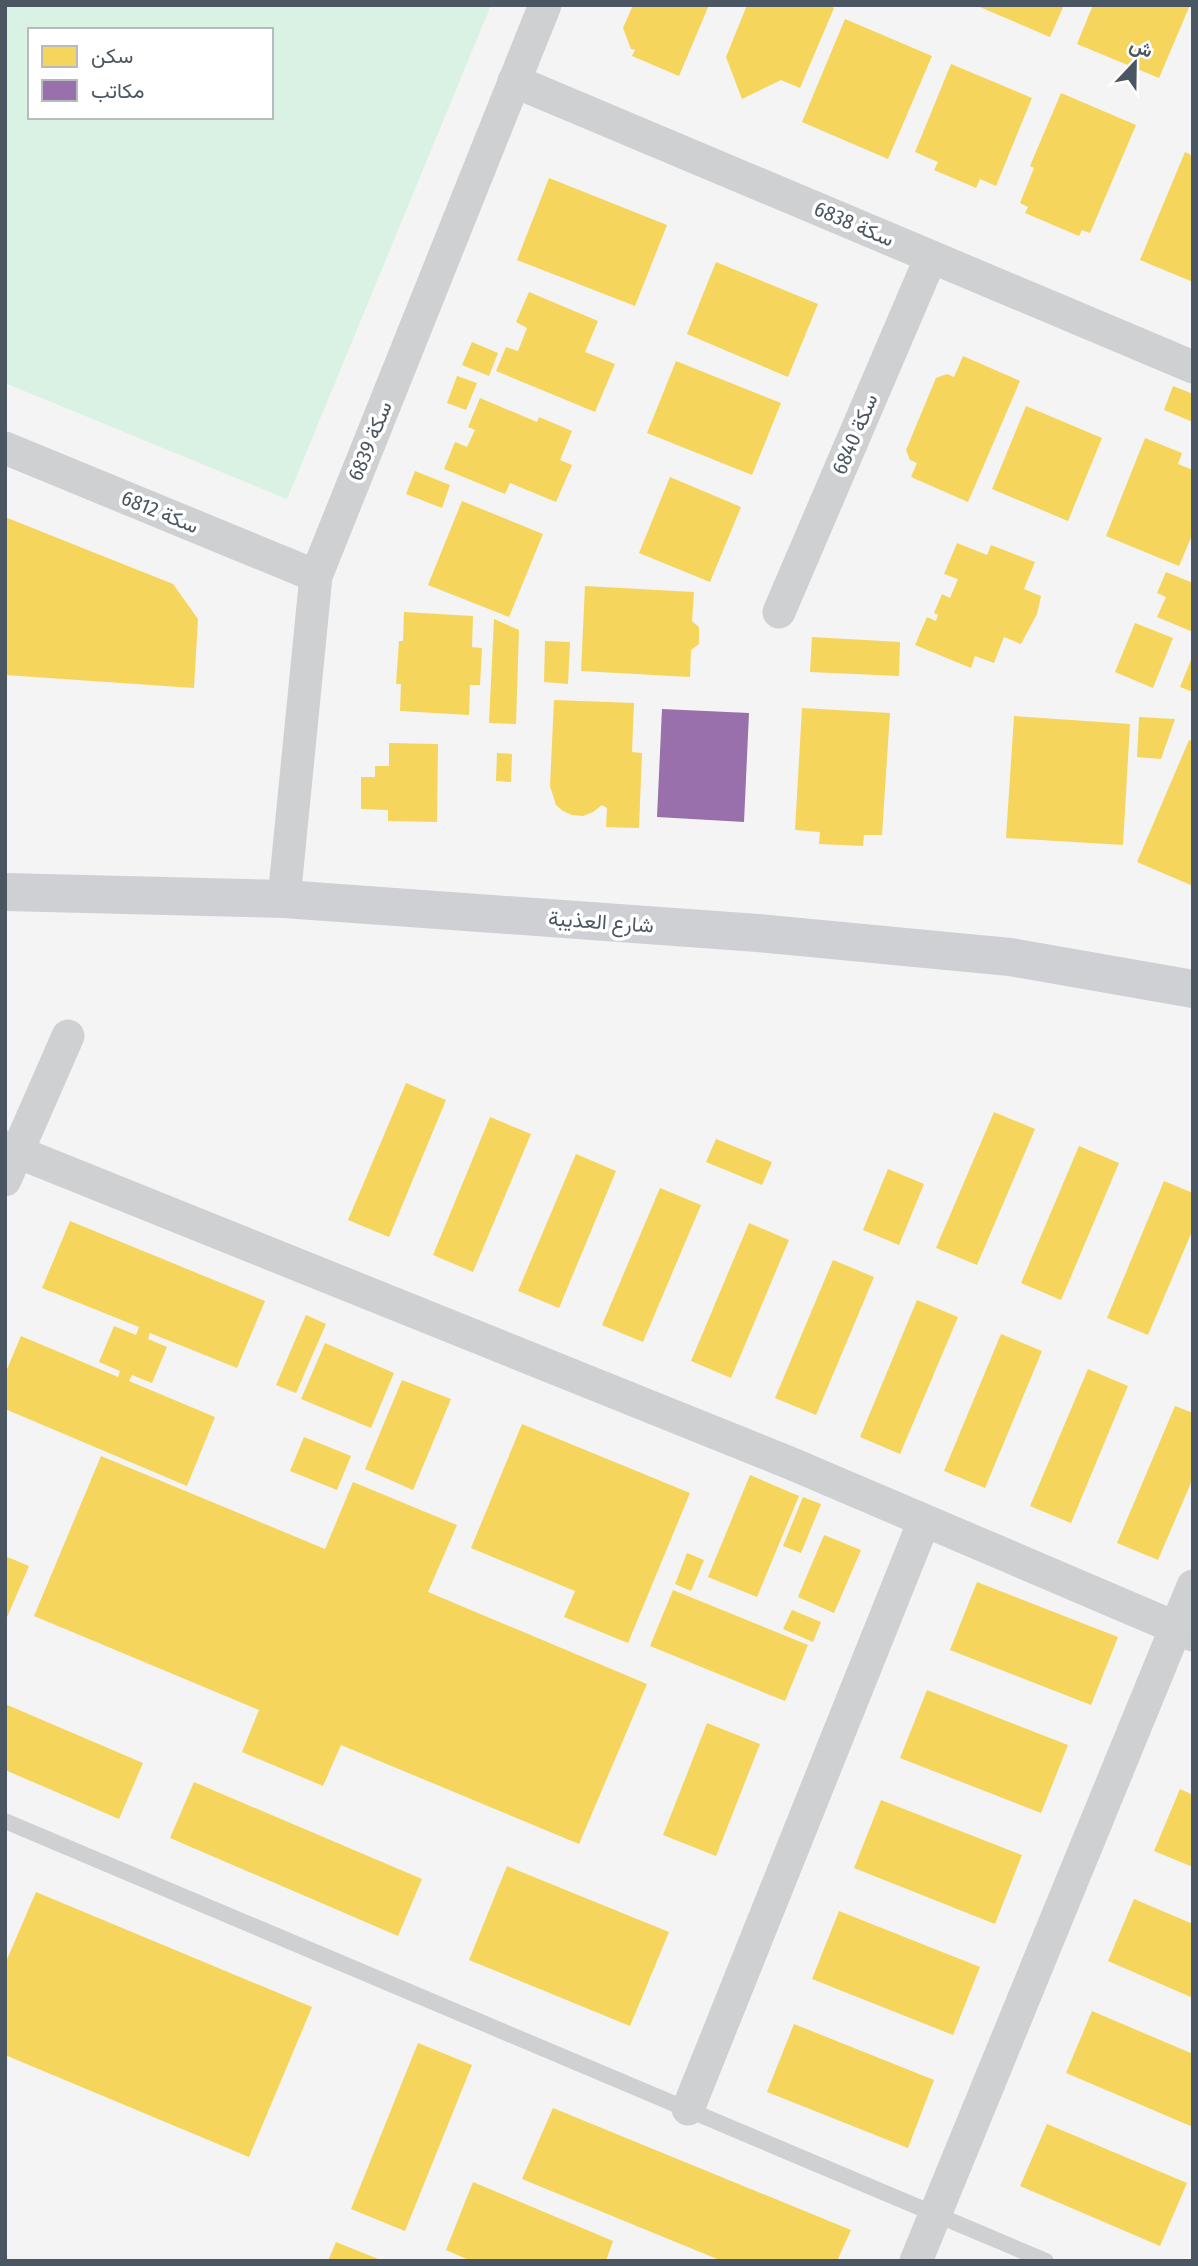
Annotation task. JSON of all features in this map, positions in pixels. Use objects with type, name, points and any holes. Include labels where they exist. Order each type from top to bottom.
[{"type":"street","name":"سكة 6839","points":[[284,899],[316,576],[545,5]]},
{"type":"street","name":"سكة 6838","points":[[514,81],[1193,367]]},
{"type":"street","name":"سكة 6840","points":[[779,612],[931,257]]},
{"type":"street","name":"سكة 6812","points":[[5,448],[316,576]]},
{"type":"street","name":"شارع العذيبة","points":[[5,892],[284,899],[758,933],[996,956],[1193,989]]},
{"type":"street","points":[[68,1037],[9,1160],[764,1453],[1184,1632]]},
{"type":"street","points":[[688,2109],[924,1521]]},
{"type":"street","points":[[916,2261],[1184,1632],[1193,1586]]},
{"type":"lane","points":[[5,1821],[1046,2261]]},
{"type":"green space","points":[[5,5],[491,5],[287,499],[5,383]]},
{"type":"building: سكن","points":[[633,5],[709,5],[679,76],[632,56],[635,50],[631,49],[623,28]]},
{"type":"building: سكن","points":[[747,5],[828,5],[834,8],[800,88],[781,80],[742,99],[726,57]]},
{"type":"building: سكن","points":[[975,5],[1064,5],[1050,37]]},
{"type":"building: سكن","points":[[1093,5],[1190,5],[1159,78],[1077,44]]},
{"type":"building: سكن","points":[[845,19],[932,56],[888,159],[802,122]]},
{"type":"building: سكن","points":[[951,64],[1032,98],[996,186],[980,179],[976,188],[934,170],[938,162],[915,152]]},
{"type":"building: سكن","points":[[1061,93],[1136,125],[1090,233],[1082,230],[1079,236],[1025,213],[1028,207],[1020,203],[1034,168],[1030,166]]},
{"type":"building: سكن","points":[[1185,152],[1193,156],[1193,282],[1140,260]]},
{"type":"building: سكن","points":[[549,178],[667,225],[635,306],[517,260]]},
{"type":"building: سكن","points":[[716,262],[818,304],[788,377],[687,334]]},
{"type":"building: سكن","points":[[529,292],[598,321],[585,352],[615,364],[595,412],[496,371],[506,347],[518,351],[527,328],[516,322]]},
{"type":"building: سكن","points":[[472,342],[498,353],[489,376],[462,365]]},
{"type":"building: سكن","points":[[963,356],[1020,381],[968,502],[911,477],[917,463],[910,460],[906,450],[936,378],[947,374],[954,377]]},
{"type":"building: سكن","points":[[676,361],[781,403],[752,475],[647,433]]},
{"type":"building: سكن","points":[[457,376],[477,383],[466,410],[447,403]]},
{"type":"building: سكن","points":[[1173,386],[1193,394],[1193,422],[1164,410]]},
{"type":"building: سكن","points":[[480,398],[537,422],[539,417],[572,431],[560,460],[572,465],[556,502],[510,483],[505,494],[444,469],[455,442],[467,447],[475,430],[468,427]]},
{"type":"building: سكن","points":[[1026,406],[1102,438],[1068,521],[992,489]]},
{"type":"building: سكن","points":[[1145,438],[1182,453],[1178,464],[1193,470],[1193,533],[1179,566],[1106,536]]},
{"type":"building: سكن","points":[[415,471],[450,485],[442,508],[406,494]]},
{"type":"building: سكن","points":[[670,477],[741,507],[710,582],[639,553]]},
{"type":"building: سكن","points":[[462,501],[543,534],[509,617],[428,585]]},
{"type":"building: سكن","points":[[5,517],[173,584],[198,619],[194,688],[5,675]]},
{"type":"building: سكن","points":[[957,543],[987,555],[991,545],[1035,562],[1024,589],[1041,596],[1037,614],[1021,644],[1004,637],[994,663],[975,656],[971,668],[915,645],[927,617],[936,621],[938,615],[934,613],[942,594],[950,598],[958,579],[944,574]]},
{"type":"building: سكن","points":[[1166,572],[1193,583],[1193,632],[1157,617],[1166,597],[1157,593]]},
{"type":"building: سكن","points":[[585,586],[694,592],[692,621],[699,627],[699,644],[691,650],[690,677],[581,671]]},
{"type":"building: سكن","points":[[404,612],[473,616],[472,647],[482,648],[480,685],[470,685],[469,715],[400,711],[401,684],[396,684],[399,641],[403,641]]},
{"type":"building: سكن","points":[[494,619],[519,630],[516,724],[489,723]]},
{"type":"building: سكن","points":[[1135,623],[1173,638],[1153,688],[1115,672]]},
{"type":"building: سكن","points":[[812,637],[900,642],[899,676],[810,672]]},
{"type":"building: سكن","points":[[545,641],[570,642],[568,684],[544,682]]},
{"type":"building: سكن","points":[[1193,655],[1193,692],[1180,687]]},
{"type":"building: سكن","points":[[554,700],[634,703],[632,752],[642,753],[639,828],[606,827],[607,808],[602,805],[583,816],[572,815],[556,805],[550,786]]},
{"type":"building: سكن","points":[[802,708],[890,713],[882,835],[864,835],[863,846],[819,844],[820,832],[795,830]]},
{"type":"building: سكن","points":[[1014,716],[1130,724],[1123,845],[1006,838]]},
{"type":"building: سكن","points":[[1139,717],[1175,719],[1161,759],[1137,757]]},
{"type":"building: سكن","points":[[1189,740],[1193,741],[1193,886],[1137,862]]},
{"type":"building: سكن","points":[[389,743],[438,744],[437,822],[388,821],[388,810],[361,809],[361,777],[375,777],[375,766],[389,766]]},
{"type":"building: سكن","points":[[497,753],[512,754],[511,782],[496,781]]},
{"type":"building: سكن","points":[[406,1083],[446,1100],[389,1237],[348,1220]]},
{"type":"building: سكن","points":[[994,1112],[1035,1129],[977,1265],[936,1248]]},
{"type":"building: سكن","points":[[490,1117],[531,1134],[473,1272],[433,1255]]},
{"type":"building: سكن","points":[[716,1139],[772,1162],[762,1185],[706,1162]]},
{"type":"building: سكن","points":[[1079,1146],[1119,1163],[1061,1300],[1021,1283]]},
{"type":"building: سكن","points":[[576,1154],[616,1171],[559,1308],[518,1291]]},
{"type":"building: سكن","points":[[888,1169],[924,1184],[899,1245],[863,1230]]},
{"type":"building: سكن","points":[[1164,1181],[1193,1193],[1193,1229],[1148,1335],[1107,1318]]},
{"type":"building: سكن","points":[[660,1188],[701,1205],[643,1342],[602,1325]]},
{"type":"building: سكن","points":[[70,1221],[265,1301],[237,1368],[150,1333],[148,1339],[167,1347],[152,1383],[132,1375],[129,1381],[215,1417],[187,1486],[5,1409],[5,1374],[21,1336],[118,1377],[120,1371],[99,1362],[114,1326],[136,1335],[139,1327],[42,1288]]},
{"type":"building: سكن","points":[[749,1223],[789,1240],[731,1378],[691,1361]]},
{"type":"building: سكن","points":[[833,1260],[874,1277],[816,1415],[775,1398]]},
{"type":"building: سكن","points":[[917,1300],[958,1317],[900,1454],[860,1437]]},
{"type":"building: سكن","points":[[306,1315],[326,1324],[296,1393],[276,1385]]},
{"type":"building: سكن","points":[[1001,1334],[1042,1351],[985,1488],[944,1471]]},
{"type":"building: سكن","points":[[325,1343],[394,1373],[371,1428],[301,1399]]},
{"type":"building: سكن","points":[[1088,1369],[1128,1386],[1071,1523],[1030,1506]]},
{"type":"building: سكن","points":[[402,1380],[451,1399],[413,1490],[365,1469]]},
{"type":"building: سكن","points":[[1175,1406],[1193,1413],[1193,1478],[1158,1560],[1117,1543]]},
{"type":"building: سكن","points":[[522,1424],[690,1493],[628,1643],[564,1617],[575,1591],[471,1548]]},
{"type":"building: سكن","points":[[304,1437],[351,1456],[337,1490],[290,1471]]},
{"type":"building: سكن","points":[[101,1456],[325,1549],[353,1482],[457,1525],[428,1592],[647,1684],[579,1844],[341,1745],[323,1786],[242,1752],[259,1710],[34,1616]]},
{"type":"building: سكن","points":[[750,1475],[799,1496],[757,1597],[708,1577]]},
{"type":"building: سكن","points":[[803,1497],[821,1504],[801,1553],[783,1546]]},
{"type":"building: سكن","points":[[824,1535],[861,1550],[834,1613],[798,1597]]},
{"type":"building: سكن","points":[[687,1553],[704,1560],[691,1591],[675,1584]]},
{"type":"building: سكن","points":[[5,1556],[29,1566],[5,1622]]},
{"type":"building: سكن","points":[[977,1582],[1118,1637],[1091,1705],[950,1650]]},
{"type":"building: سكن","points":[[673,1590],[808,1645],[785,1701],[650,1646]]},
{"type":"building: سكن","points":[[792,1610],[821,1622],[813,1642],[783,1629]]},
{"type":"building: سكن","points":[[927,1690],[1068,1745],[1041,1813],[900,1758]]},
{"type":"building: سكن","points":[[5,1704],[143,1763],[119,1819],[5,1770]]},
{"type":"building: سكن","points":[[707,1723],[760,1744],[716,1856],[663,1835]]},
{"type":"building: سكن","points":[[194,1782],[422,1879],[398,1936],[170,1838]]},
{"type":"building: سكن","points":[[1180,1789],[1193,1795],[1193,1867],[1154,1851]]},
{"type":"building: سكن","points":[[881,1800],[1022,1855],[995,1924],[854,1868]]},
{"type":"building: سكن","points":[[507,1866],[669,1932],[630,2026],[469,1960]]},
{"type":"building: سكن","points":[[36,1892],[312,2007],[249,2157],[5,2055],[5,1964]]},
{"type":"building: سكن","points":[[1134,1899],[1193,1924],[1193,1998],[1108,1961]]},
{"type":"building: سكن","points":[[839,1911],[980,1967],[953,2035],[812,1979]]},
{"type":"building: سكن","points":[[1092,2011],[1193,2054],[1193,2127],[1066,2073]]},
{"type":"building: سكن","points":[[794,2024],[934,2080],[908,2148],[767,2092]]},
{"type":"building: سكن","points":[[418,2043],[472,2065],[405,2231],[351,2209]]},
{"type":"building: سكن","points":[[553,2108],[851,2230],[837,2261],[722,2261],[522,2179]]},
{"type":"building: سكن","points":[[1047,2124],[1187,2183],[1160,2246],[1020,2186]]},
{"type":"building: سكن","points":[[473,2182],[613,2241],[606,2261],[471,2261],[446,2250]]},
{"type":"building: سكن","points":[[336,2242],[383,2261],[328,2261]]},
{"type":"building: مكاتب","points":[[662,709],[749,713],[744,822],[657,817]]}]
